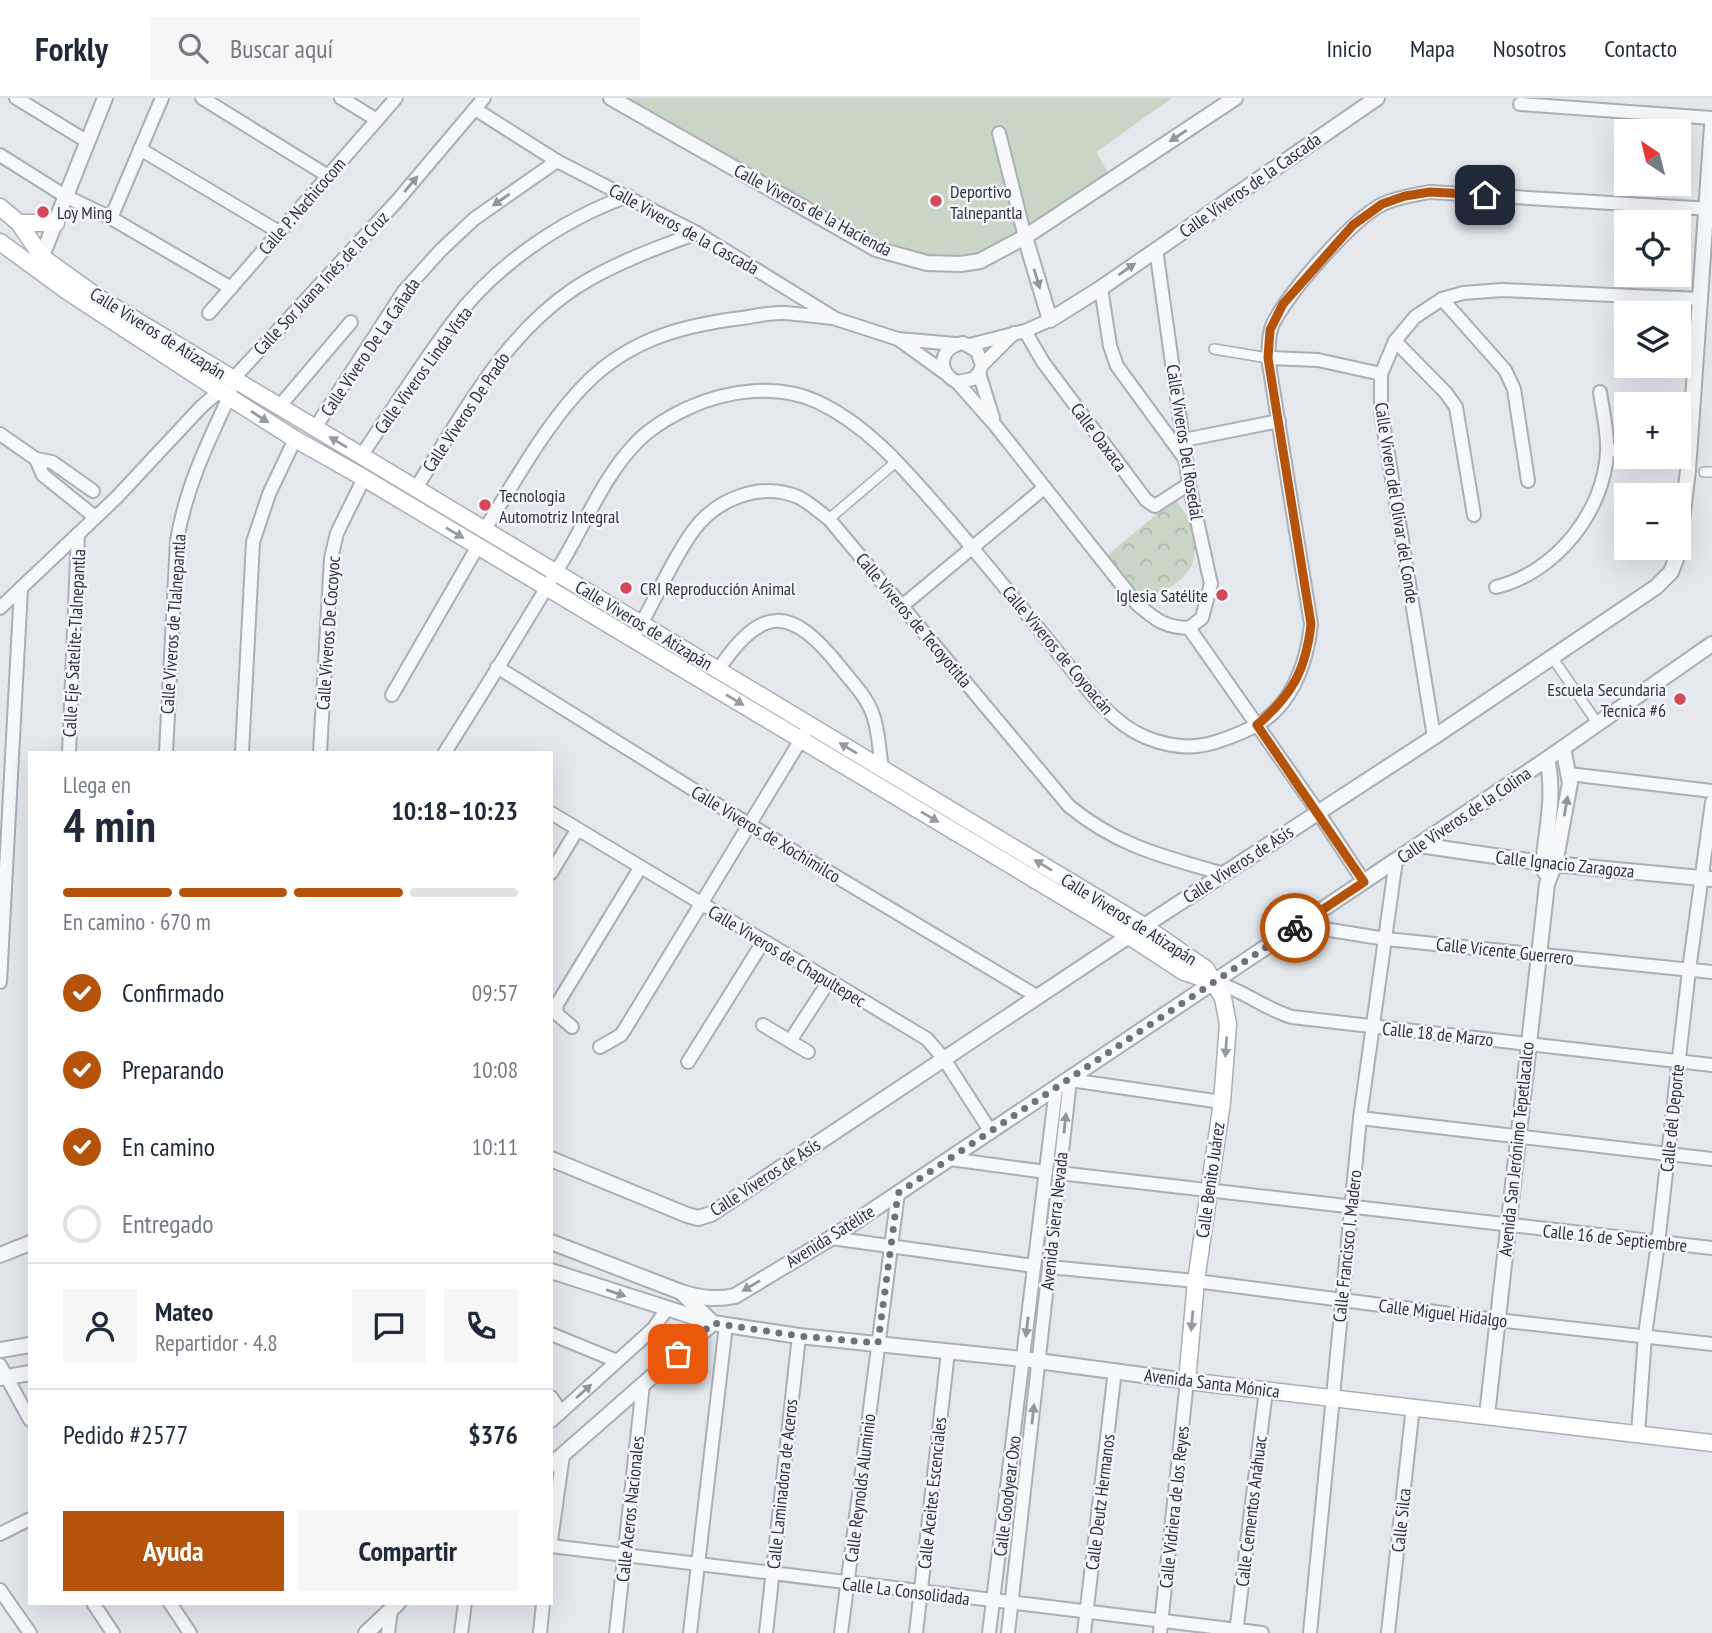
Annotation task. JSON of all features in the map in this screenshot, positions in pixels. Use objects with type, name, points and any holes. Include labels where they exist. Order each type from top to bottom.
[{"type":"main road","name":"Calle Viveros de Atizapán","points":[[0,207],[19,223],[39,263],[67,291],[224,394],[295,439],[1129,936],[1184,972],[1214,982]]},
{"type":"main road","points":[[19,223],[56,223]]},
{"type":"main road","name":"Calle Viveros de Atizapán","points":[[0,239],[19,255],[39,263],[278,408],[485,529],[1144,926],[1199,962],[1214,982]]},
{"type":"main road","name":"Calle Benito Juárez","points":[[1187,1381],[1196,1281],[1222,1101],[1228,1024],[1223,998],[1214,982]]},
{"type":"main road","name":"Avenida Santa Mónica","points":[[1187,1381],[1712,1443]]},
{"type":"street","points":[[16,98],[88,142]]},
{"type":"street","points":[[39,263],[105,98]]},
{"type":"street","points":[[111,218],[162,98]]},
{"type":"street","points":[[202,98],[328,176]]},
{"type":"street","points":[[341,98],[377,120]]},
{"type":"street","name":"Calle P. Nachicocom","points":[[209,313],[396,98]]},
{"type":"street","name":"Calle Sor Juana Inés de la Cruz","points":[[233,379],[397,201],[484,98]]},
{"type":"street","name":"Calle Viveros de la Hacienda","points":[[611,98],[877,249],[928,263],[961,264],[980,261],[1025,237],[1230,99]]},
{"type":"street","name":"Calle Viveros de la Cascada","points":[[970,345],[1020,332],[1050,320],[1101,288],[1377,98]]},
{"type":"street","points":[[1520,104],[1712,118]]},
{"type":"street","name":"Calle Viveros de la Cascada","points":[[475,109],[557,160],[697,233],[836,318],[898,339],[955,344]]},
{"type":"street","name":"Calle Viveros de Asís","points":[[1690,392],[1709,208],[1712,126]]},
{"type":"street","points":[[999,133],[1025,237],[1050,320]]},
{"type":"street","points":[[140,149],[279,232]]},
{"type":"street","points":[[0,155],[65,196],[111,218],[231,288]]},
{"type":"street","name":"Calle Vivero De La Cañada","points":[[315,428],[404,291],[441,250],[474,219],[557,160]]},
{"type":"street","name":"Calle Viveros de Coyoacán","points":[[450,751],[619,463],[638,441],[659,424],[690,407],[744,391],[791,394],[816,401],[855,423],[897,461],[972,547],[1087,688],[1114,716],[1143,736],[1168,744],[1195,747],[1217,744],[1257,725],[1281,705],[1299,676],[1308,651],[1311,624],[1268,358],[1270,330],[1283,304],[1353,225],[1382,204],[1405,196],[1430,192],[1709,208]]},
{"type":"street","name":"Calle Viveros Linda Vista","points":[[361,456],[453,322],[499,273],[524,253],[578,218],[628,196]]},
{"type":"street","name":"Calle Viveros De Prado","points":[[416,488],[496,363],[519,336],[547,310],[575,288],[604,271],[697,233]]},
{"type":"street","name":"Calle Viveros Del Rosedal","points":[[1156,249],[1189,484],[1211,584],[1202,618],[1189,628]]},
{"type":"street","points":[[1101,288],[1110,346],[1117,366],[1186,459]]},
{"type":"street","name":"Calle Vivero del Olivar del Conde","points":[[1434,737],[1381,411],[1381,374],[1395,341],[1415,317],[1442,299],[1463,293],[1502,290],[1700,299]]},
{"type":"street","points":[[1442,299],[1510,379],[1514,388],[1528,481]]},
{"type":"street","points":[[485,529],[554,421],[579,391],[627,351],[651,338],[682,327],[709,322],[782,313],[836,318]]},
{"type":"street","points":[[278,408],[351,322]]},
{"type":"street","name":"Calle Viveros de la Cascada","points":[[980,369],[1020,332]]},
{"type":"street","name":"Calle Oaxaca","points":[[1020,332],[1146,500],[1155,506],[1189,484]]},
{"type":"street","name":"Calle Viveros de la Cascada","points":[[898,339],[945,373]]},
{"type":"street","points":[[1395,341],[1446,393],[1456,407],[1474,515]]},
{"type":"street","points":[[995,425],[978,351],[970,345],[955,344],[943,356],[945,373],[957,382],[995,425],[1137,604],[1153,618],[1171,628],[1189,628],[1364,882]]},
{"type":"street","points":[[1214,349],[1268,358],[1318,360],[1381,374]]},
{"type":"street","points":[[957,382],[973,379],[980,369]]},
{"type":"street","name":"Calle Viveros de Tlalnepantla","points":[[166,751],[177,541],[181,513],[224,394],[233,379]]},
{"type":"street","points":[[1496,587],[1533,572],[1561,549],[1584,522],[1600,486],[1608,450],[1600,392]]},
{"type":"street","points":[[0,608],[224,394]]},
{"type":"street","points":[[1184,440],[1279,421]]},
{"type":"street","points":[[0,434],[36,459],[52,462],[93,491]]},
{"type":"street","points":[[242,751],[253,542],[270,494],[295,439]]},
{"type":"street","points":[[1608,450],[1614,450]]},
{"type":"street","points":[[36,459],[43,475],[95,517]]},
{"type":"street","points":[[829,519],[897,461]]},
{"type":"street","name":"Calle Viveros de Asís","points":[[553,1160],[687,1215],[698,1218],[711,1214],[1434,737],[1656,587],[1671,572],[1678,554],[1683,469]]},
{"type":"street","name":"Calle Viveros De Cocoyoc","points":[[320,751],[331,558],[337,533],[364,478]]},
{"type":"street","points":[[901,606],[1044,488]]},
{"type":"street","name":"Calle Viveros de Tecoyotitla","points":[[632,639],[694,529],[718,506],[737,497],[761,491],[781,492],[800,498],[829,519],[1077,812],[1093,825],[1126,842],[1224,874]]},
{"type":"street","name":"Calle Eje Satelite-Tlalnepantla","points":[[69,751],[78,534]]},
{"type":"street","points":[[392,695],[478,546]]},
{"type":"street","points":[[0,982],[21,588]]},
{"type":"street","points":[[718,670],[734,646],[751,629],[770,622],[790,621],[812,636],[828,652],[867,701],[874,718],[882,768]]},
{"type":"street","name":"Calle Viveros de la Colina","points":[[1214,982],[1712,645]]},
{"type":"street","points":[[1552,657],[1598,724]]},
{"type":"street","name":"Calle Viveros de Xochimilco","points":[[497,667],[750,825],[1038,997]]},
{"type":"street","points":[[600,1048],[614,1040],[625,1029],[810,725]]},
{"type":"street","name":"Avenida San Jerónimo Tepetlacalco","points":[[1549,864],[1570,783],[1563,748]]},
{"type":"street","name":"Avenida San Jerónimo Tepetlacalco","points":[[1487,1415],[1548,884],[1551,776],[1547,759]]},
{"type":"street","points":[[1569,774],[1712,791]]},
{"type":"street","name":"Calle del Deporte","points":[[1638,1434],[1646,1335],[1689,970],[1707,879],[1712,802]]},
{"type":"street","name":"Calle Viveros de Chapultepec","points":[[553,814],[927,1039],[944,1059],[991,1132]]},
{"type":"street","points":[[553,870],[577,830]]},
{"type":"street","name":"Calle Ignacio Zaragoza","points":[[1419,845],[1549,864],[1707,879]]},
{"type":"street","name":"Calle Francisco I. Madero","points":[[1310,1633],[1360,1118],[1396,860]]},
{"type":"street","points":[[572,1027],[557,1014],[556,993],[640,868]]},
{"type":"street","name":"Calle Vicente Guerrero","points":[[1299,925],[1386,939],[1712,972]]},
{"type":"street","points":[[688,1062],[763,942]]},
{"type":"street","points":[[790,1041],[829,981]]},
{"type":"street","name":"Calle 18 de Marzo","points":[[1214,982],[1232,986],[1261,1005],[1292,1017],[1712,1065]]},
{"type":"street","name":"Avenida Satélite","points":[[681,1293],[700,1298],[735,1296],[831,1238],[1214,982]]},
{"type":"street","points":[[763,1026],[808,1052]]},
{"type":"street","points":[[1070,1080],[1222,1101]]},
{"type":"street","name":"Avenida Sierra Nevada","points":[[1039,1361],[1070,1080]]},
{"type":"street","name":"Avenida Sierra Nevada","points":[[1023,1359],[1056,1089]]},
{"type":"street","points":[[1360,1118],[1712,1159]]},
{"type":"street","points":[[950,1159],[1046,1172]]},
{"type":"street","name":"Calle 16 de Septiembre","points":[[1059,1174],[1712,1248]]},
{"type":"street","name":"Calle Reynolds Aluminio","points":[[841,1633],[898,1193]]},
{"type":"street","points":[[831,1238],[1034,1266]]},
{"type":"street","points":[[553,1243],[681,1293],[719,1324]]},
{"type":"street","points":[[0,1255],[28,1244]]},
{"type":"street","name":"Calle Miguel Hidalgo","points":[[1049,1267],[1196,1281],[1497,1320],[1712,1344]]},
{"type":"street","points":[[553,1272],[666,1310],[719,1324]]},
{"type":"street","points":[[556,1416],[654,1328],[681,1293]]},
{"type":"street","points":[[553,1516],[557,1460],[643,1384],[719,1324]]},
{"type":"street","points":[[690,1633],[699,1565],[719,1324]]},
{"type":"street","name":"Avenida Santa Mónica","points":[[719,1324],[799,1336],[1023,1359],[1187,1381]]},
{"type":"street","points":[[553,1335],[617,1361]]},
{"type":"street","name":"Calle Laminadora de Aceros","points":[[766,1633],[799,1336]]},
{"type":"street","points":[[0,1350],[28,1345]]},
{"type":"street","name":"Calle Aceites Escenciales","points":[[916,1633],[948,1352]]},
{"type":"street","name":"Calle Goodyear Oxo","points":[[989,1633],[1023,1359]]},
{"type":"street","name":"Calle Goodyear Oxo","points":[[1008,1633],[1039,1361]]},
{"type":"street","name":"Calle Deutz Hermanos","points":[[1084,1633],[1115,1370]]},
{"type":"street","points":[[28,1373],[2,1374],[28,1417]]},
{"type":"street","name":"Calle Vidriera de los Reyes","points":[[1161,1627],[1187,1381]]},
{"type":"street","name":"Calle Aceros Nacionales","points":[[616,1633],[643,1384]]},
{"type":"street","name":"Calle Cementos Anáhuac","points":[[1236,1631],[1266,1390]]},
{"type":"street","name":"Calle Silca","points":[[1388,1633],[1413,1406]]},
{"type":"street","points":[[2,1528],[28,1521]]},
{"type":"street","name":"Calle La Consolidada","points":[[553,1544],[626,1556],[1087,1612],[1161,1627],[1262,1633]]},
{"type":"street","points":[[0,1590],[30,1633]]},
{"type":"street","points":[[94,1605],[113,1633]]},
{"type":"street","points":[[171,1605],[190,1633]]},
{"type":"street","points":[[461,1633],[465,1605]]},
{"type":"street","points":[[540,1633],[544,1605]]},
{"type":"street","points":[[366,1633],[394,1606]]},
{"type":"street","points":[[388,1633],[394,1606]]},
{"type":"green space","name":"Deportivo Talnepantla","points":[[624,98],[1171,99],[1096,152],[1110,176],[978,259],[929,259],[884,246]]},
{"type":"green space","points":[[1175,499],[1196,528],[1193,563],[1180,580],[1166,590],[1150,596],[1134,597],[1103,559]]},
{"type":"way so far","points":[[678,1354],[713,1323],[799,1336],[878,1343],[898,1193],[1295,928]]},
{"type":"place","name":"Deportivo Talnepantla","points":[[936,201]]},
{"type":"place","name":"Loy Ming","points":[[43,212]]},
{"type":"place","name":"Tecnología Automotriz Integral","points":[[485,505]]},
{"type":"place","name":"CRI Reproducción Animal","points":[[626,588]]},
{"type":"place","name":"Iglesia Satélite","points":[[1222,595]]},
{"type":"place","name":"Escuela Secundaria Tecnica #6","points":[[1680,699]]},
{"type":"route","points":[[1295,928],[1364,882],[1257,725],[1281,705],[1299,676],[1308,651],[1311,624],[1268,358],[1270,330],[1283,304],[1335,245],[1353,225],[1382,204],[1405,196],[1430,192],[1485,195]]}]
